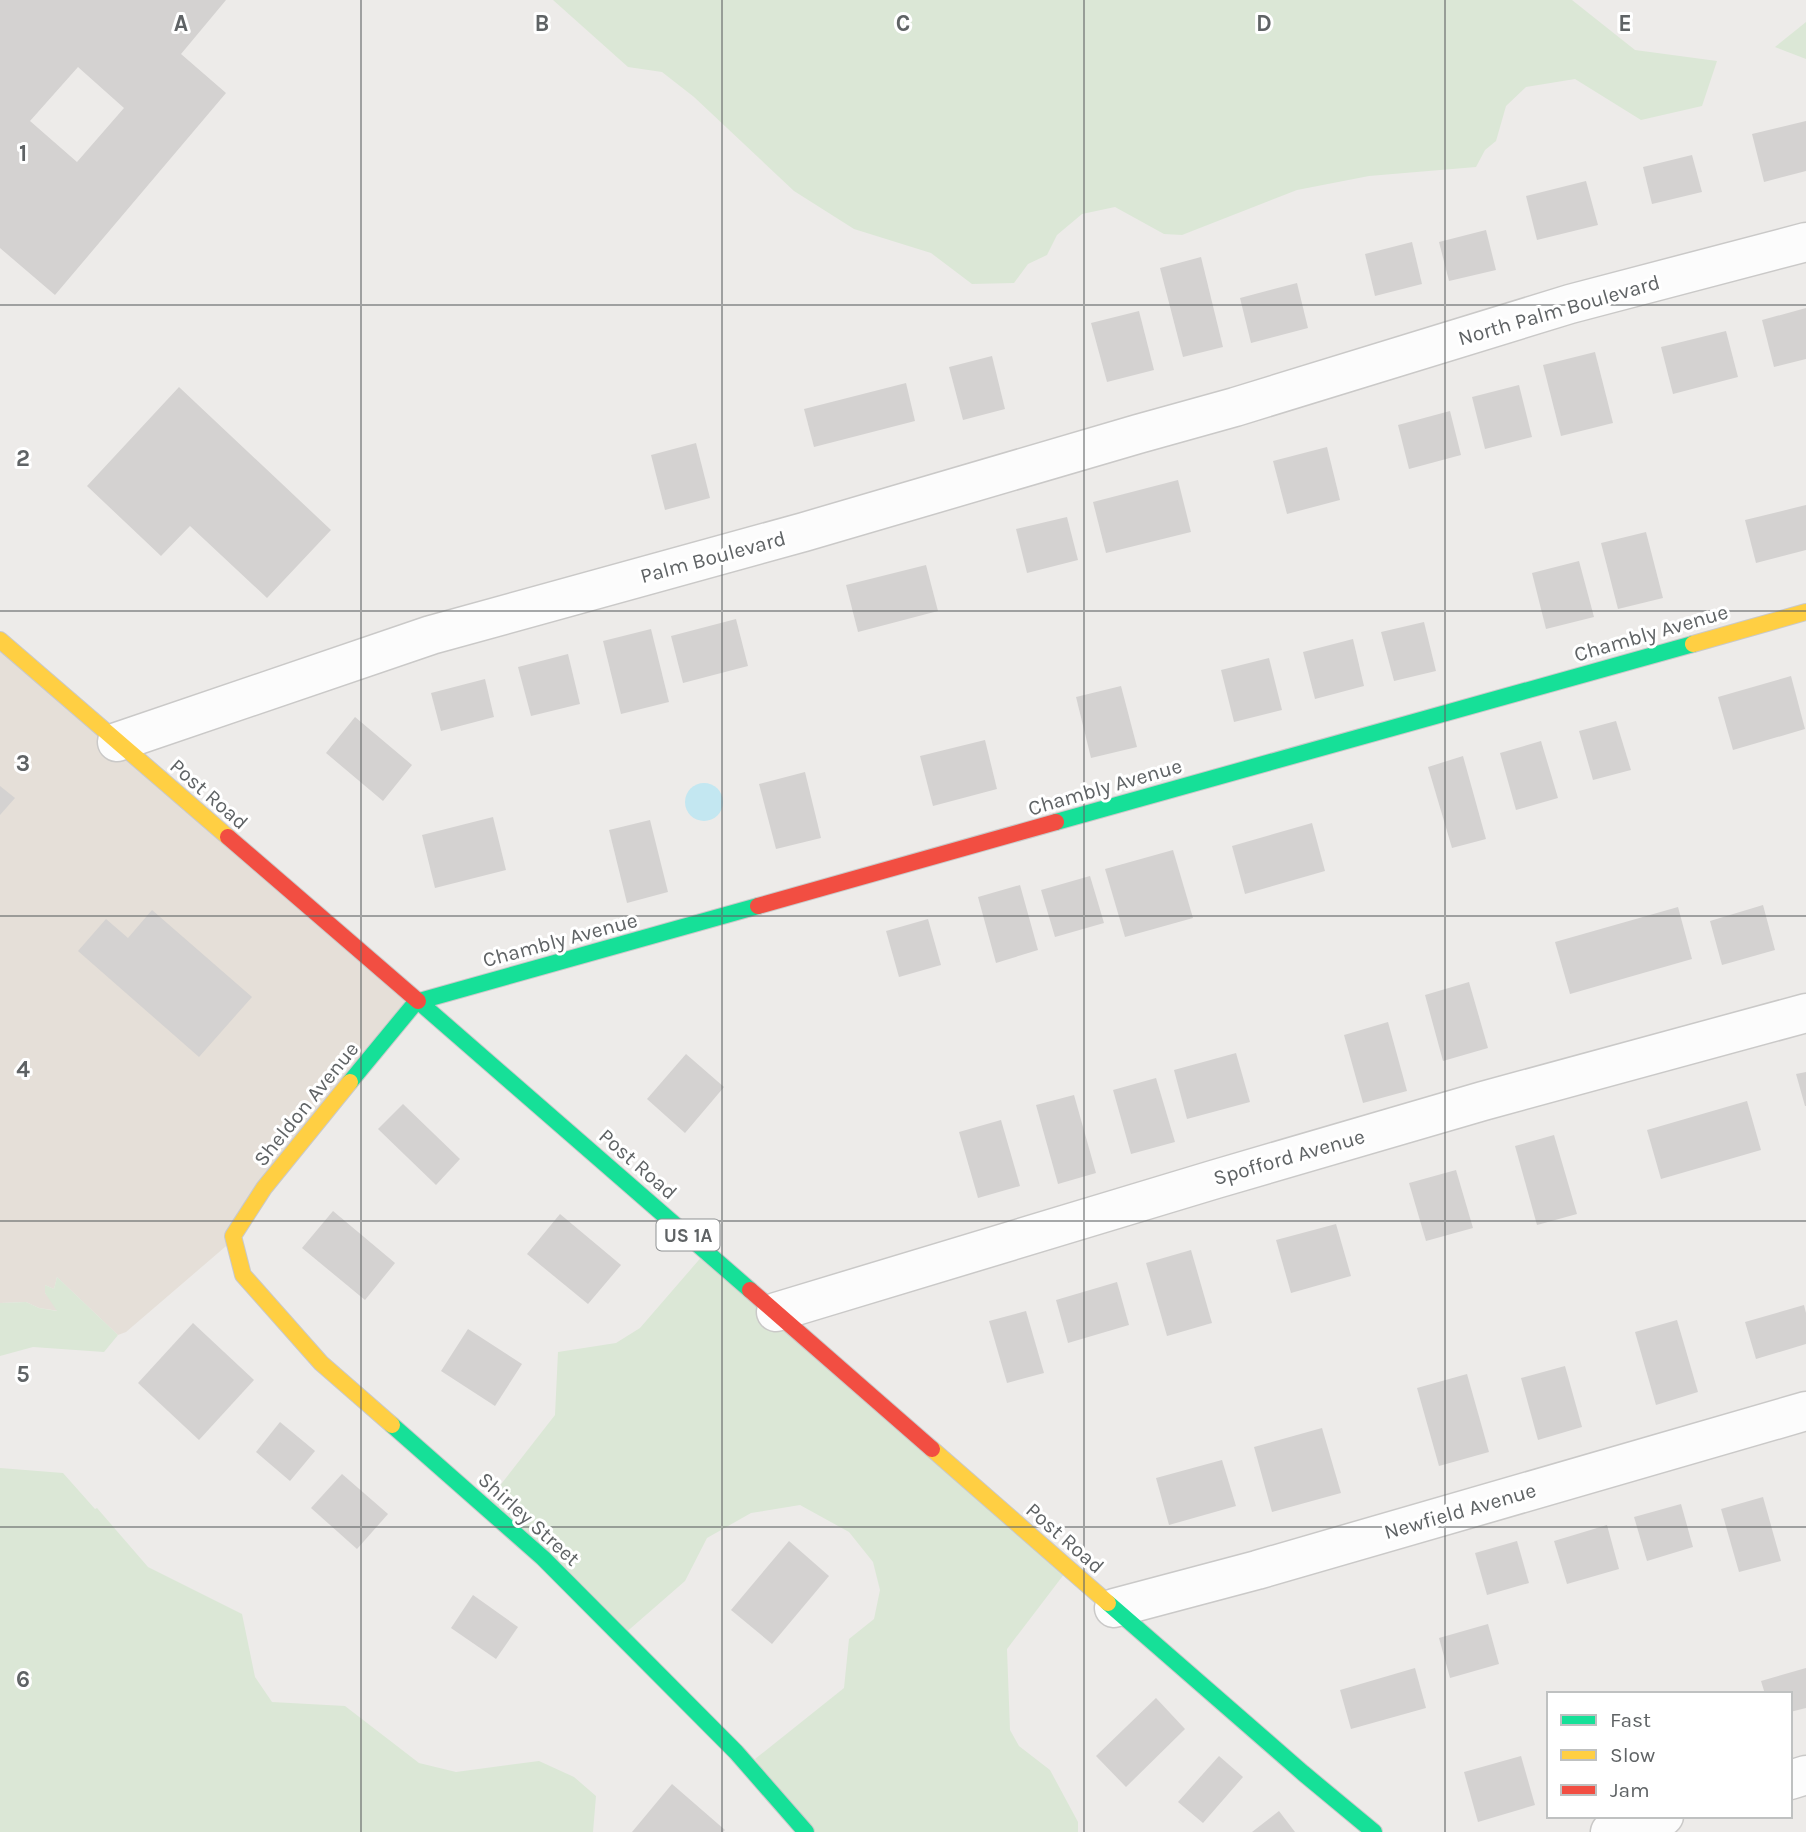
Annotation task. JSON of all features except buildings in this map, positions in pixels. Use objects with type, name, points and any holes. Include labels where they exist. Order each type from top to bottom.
[{"type":"street","name":"North Palm Boulevard","points":[[1313,382],[1570,304],[1806,242]]},
{"type":"street","name":"Palm Boulevard","points":[[117,742],[431,635],[804,532],[1313,382]]},
{"type":"street","name":"Chambly Avenue","points":[[416,1002],[1806,612]]},
{"type":"street","name":"Post Road","points":[[0,640],[1374,1832]]},
{"type":"street","name":"Sheldon Avenue","points":[[233,1236],[264,1188],[416,1002]]},
{"type":"street","name":"Spofford Avenue","points":[[776,1312],[1483,1101],[1806,1013]]},
{"type":"street","name":"Shirley Street","points":[[233,1236],[243,1275],[321,1363],[544,1558],[736,1752],[806,1832]]},
{"type":"street","name":"Newfield Avenue","points":[[1114,1608],[1270,1566],[1806,1411]]},
{"type":"street","points":[[1610,1832],[1657,1818]]},
{"type":"shaded area","points":[[0,639],[417,997],[232,1241],[126,1332],[118,1335],[57,1277],[54,1289],[45,1285],[45,1293],[59,1311],[39,1308],[26,1302],[0,1303]]},
{"type":"green space","points":[[553,0],[1572,0],[1635,50],[1717,61],[1702,106],[1641,120],[1575,79],[1526,87],[1506,106],[1496,141],[1485,150],[1476,167],[1369,176],[1297,190],[1182,235],[1164,234],[1115,207],[1082,214],[1057,235],[1047,255],[1028,264],[1014,283],[972,284],[931,253],[854,229],[794,191],[694,97],[662,72],[628,67]]},
{"type":"green space","points":[[1806,22],[1806,59],[1775,47]]},
{"type":"green space","points":[[704,1254],[1068,1569],[1007,1649],[1010,1730],[1019,1746],[1050,1770],[1078,1822],[1078,1832],[806,1832],[755,1759],[844,1688],[849,1639],[874,1619],[880,1590],[873,1562],[849,1532],[800,1505],[751,1513],[707,1538],[685,1581],[623,1635],[488,1501],[555,1415],[558,1352],[616,1343],[640,1328]]},
{"type":"green space","points":[[57,1277],[118,1335],[104,1352],[33,1347],[0,1356],[0,1303],[26,1302],[39,1308],[57,1311],[45,1293],[45,1285],[54,1289]]},
{"type":"green space","points":[[0,1468],[63,1473],[148,1567],[242,1614],[255,1677],[272,1702],[345,1706],[419,1763],[456,1772],[539,1761],[574,1777],[596,1796],[593,1832],[0,1832]]},
{"type":"water","points":[[704,783],[717,789],[723,802],[717,815],[704,821],[691,815],[685,802],[691,789]]},
{"type":"traffic: fast","points":[[1056,822],[1693,644]]},
{"type":"traffic: fast","points":[[350,1082],[416,1002],[758,906]]},
{"type":"traffic: fast","points":[[418,1001],[750,1290]]},
{"type":"traffic: fast","points":[[392,1425],[543,1558],[736,1752],[806,1832]]},
{"type":"traffic: fast","points":[[1108,1603],[1374,1832]]},
{"type":"traffic: slow","points":[[1693,644],[1806,612]]},
{"type":"traffic: slow","points":[[0,640],[228,837]]},
{"type":"traffic: slow","points":[[350,1082],[264,1188],[233,1236],[243,1275],[321,1363],[392,1425]]},
{"type":"traffic: slow","points":[[932,1449],[1108,1603]]},
{"type":"traffic: jam","points":[[758,906],[1056,822]]},
{"type":"traffic: jam","points":[[228,837],[418,1001]]},
{"type":"traffic: jam","points":[[750,1290],[932,1449]]}]
